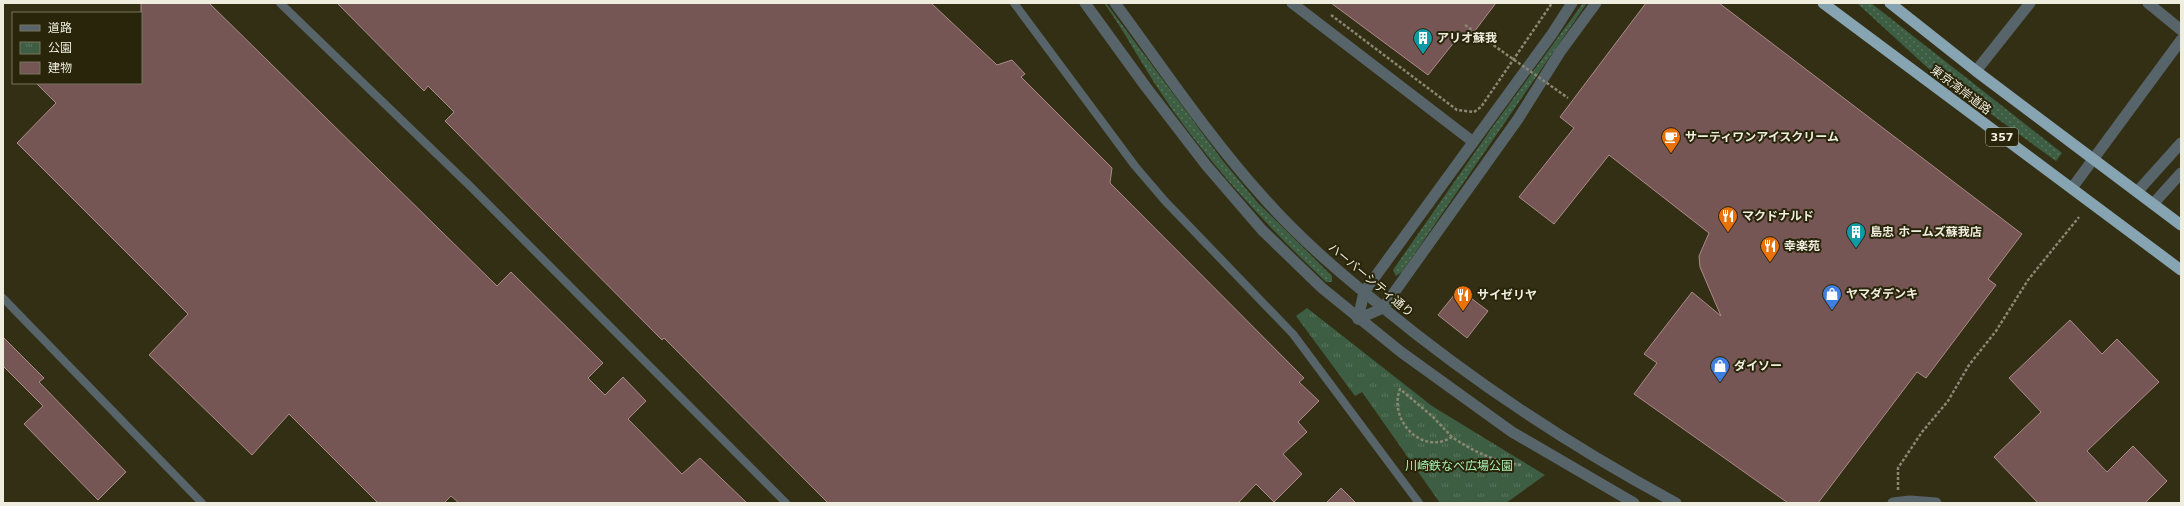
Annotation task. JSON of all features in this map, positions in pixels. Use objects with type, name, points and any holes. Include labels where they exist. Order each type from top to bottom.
[{"type":"highway","name":"東京湾岸道路","points":[[1823,3],[2181,270]]},
{"type":"highway","name":"東京湾岸道路","points":[[1890,3],[1976,71],[2181,225]]},
{"type":"street","points":[[1085,3],[1165,112],[1232,196],[1279,248],[1358,319],[1512,432],[1634,503]]},
{"type":"street","name":"ハーバーシティ通り","points":[[1115,3],[1190,106],[1263,198],[1335,269],[1418,337],[1522,411],[1628,477],[1676,503]]},
{"type":"street","points":[[1292,3],[1472,141]]},
{"type":"street","points":[[1358,319],[1364,292],[1472,141],[1552,34],[1572,3]]},
{"type":"street","points":[[1358,319],[1383,308],[1518,119],[1560,52],[1596,3]]},
{"type":"street","points":[[1976,71],[2030,3]]},
{"type":"street","points":[[2148,3],[2181,30]]},
{"type":"street","points":[[2072,188],[2181,40]]},
{"type":"street","points":[[2137,192],[2181,143]]},
{"type":"street","points":[[2153,204],[2181,173]]},
{"type":"street","points":[[1893,503],[1910,501],[1936,503]]},
{"type":"lane","points":[[280,3],[471,187],[786,503]]},
{"type":"lane","points":[[1014,3],[1134,166],[1165,201],[1293,334],[1419,503]]},
{"type":"lane","points":[[3,298],[202,503]]},
{"type":"path","points":[[1328,12],[1457,110],[1474,112],[1481,107],[1552,3]]},
{"type":"path","points":[[1465,24],[1568,98]]},
{"type":"path","points":[[1898,490],[1898,468],[1918,438],[1948,401],[1969,365],[1996,331],[2028,280],[2079,217]]},
{"type":"path","points":[[1452,437],[1445,442],[1428,441],[1406,428],[1398,414],[1397,398],[1400,389],[1432,416],[1452,437],[1471,450],[1509,464],[1522,465]]},
{"type":"green space","points":[[1104,3],[1106,3],[1223,161],[1258,203],[1332,276],[1332,282],[1326,282],[1281,238],[1238,192],[1198,144],[1161,93]]},
{"type":"green space","points":[[1583,3],[1587,3],[1402,272],[1396,276],[1393,270],[1491,129]]},
{"type":"green space","points":[[1857,3],[1871,3],[2062,153],[2056,161],[1930,70]]},
{"type":"green space","name":"川崎鉄なべ広場公園","points":[[1307,308],[1432,406],[1545,475],[1506,503],[1440,503],[1362,392],[1355,396],[1296,316]]},
{"type":"building","points":[[141,3],[209,3],[497,286],[511,272],[603,363],[588,378],[605,395],[623,377],[646,401],[628,419],[682,474],[700,458],[747,503],[459,503],[451,496],[444,503],[378,503],[289,414],[252,455],[149,355],[188,314],[17,143],[56,103],[37,84],[142,84]]},
{"type":"building","points":[[337,3],[931,3],[997,65],[1012,60],[1025,74],[1021,77],[1112,168],[1110,183],[1304,378],[1299,382],[1319,401],[1298,422],[1307,432],[1283,454],[1302,474],[1274,502],[1256,484],[1238,503],[828,503],[664,338],[662,340],[445,121],[454,112],[428,86],[424,91]]},
{"type":"building","name":"アリオ蘇我","points":[[1331,3],[1496,3],[1474,32],[1459,36],[1428,75]]},
{"type":"building","name":"島忠 ホームズ蘇我店","points":[[1646,3],[1719,3],[2022,234],[1988,279],[1996,285],[1926,378],[1917,372],[1818,503],[1788,503],[1634,394],[1657,363],[1644,354],[1692,292],[1721,316],[1700,267],[1699,256],[1709,233],[1609,155],[1554,224],[1519,197],[1574,128],[1560,117]]},
{"type":"building","points":[[1459,289],[1488,311],[1467,338],[1438,315]]},
{"type":"building","points":[[2070,320],[2102,354],[2117,339],[2159,382],[2087,451],[2107,472],[2133,446],[2167,481],[2145,503],[2038,503],[1994,457],[2041,412],[2009,378]]},
{"type":"building","points":[[3,337],[44,378],[39,382],[126,472],[98,500],[24,424],[43,406],[3,366]]},
{"type":"building","points":[[1341,488],[1356,503],[1326,503]]},
{"type":"place","name":"アリオ蘇我","points":[[1423,55]]},
{"type":"place","name":"サーティワンアイスクリーム","points":[[1671,154]]},
{"type":"place","name":"マクドナルド","points":[[1728,233]]},
{"type":"place","name":"島忠 ホームズ蘇我店","points":[[1856,249]]},
{"type":"place","name":"幸楽苑","points":[[1770,263]]},
{"type":"place","name":"ヤマダデンキ","points":[[1832,311]]},
{"type":"place","name":"サイゼリヤ","points":[[1463,312]]},
{"type":"place","name":"ダイソー","points":[[1720,383]]}]
